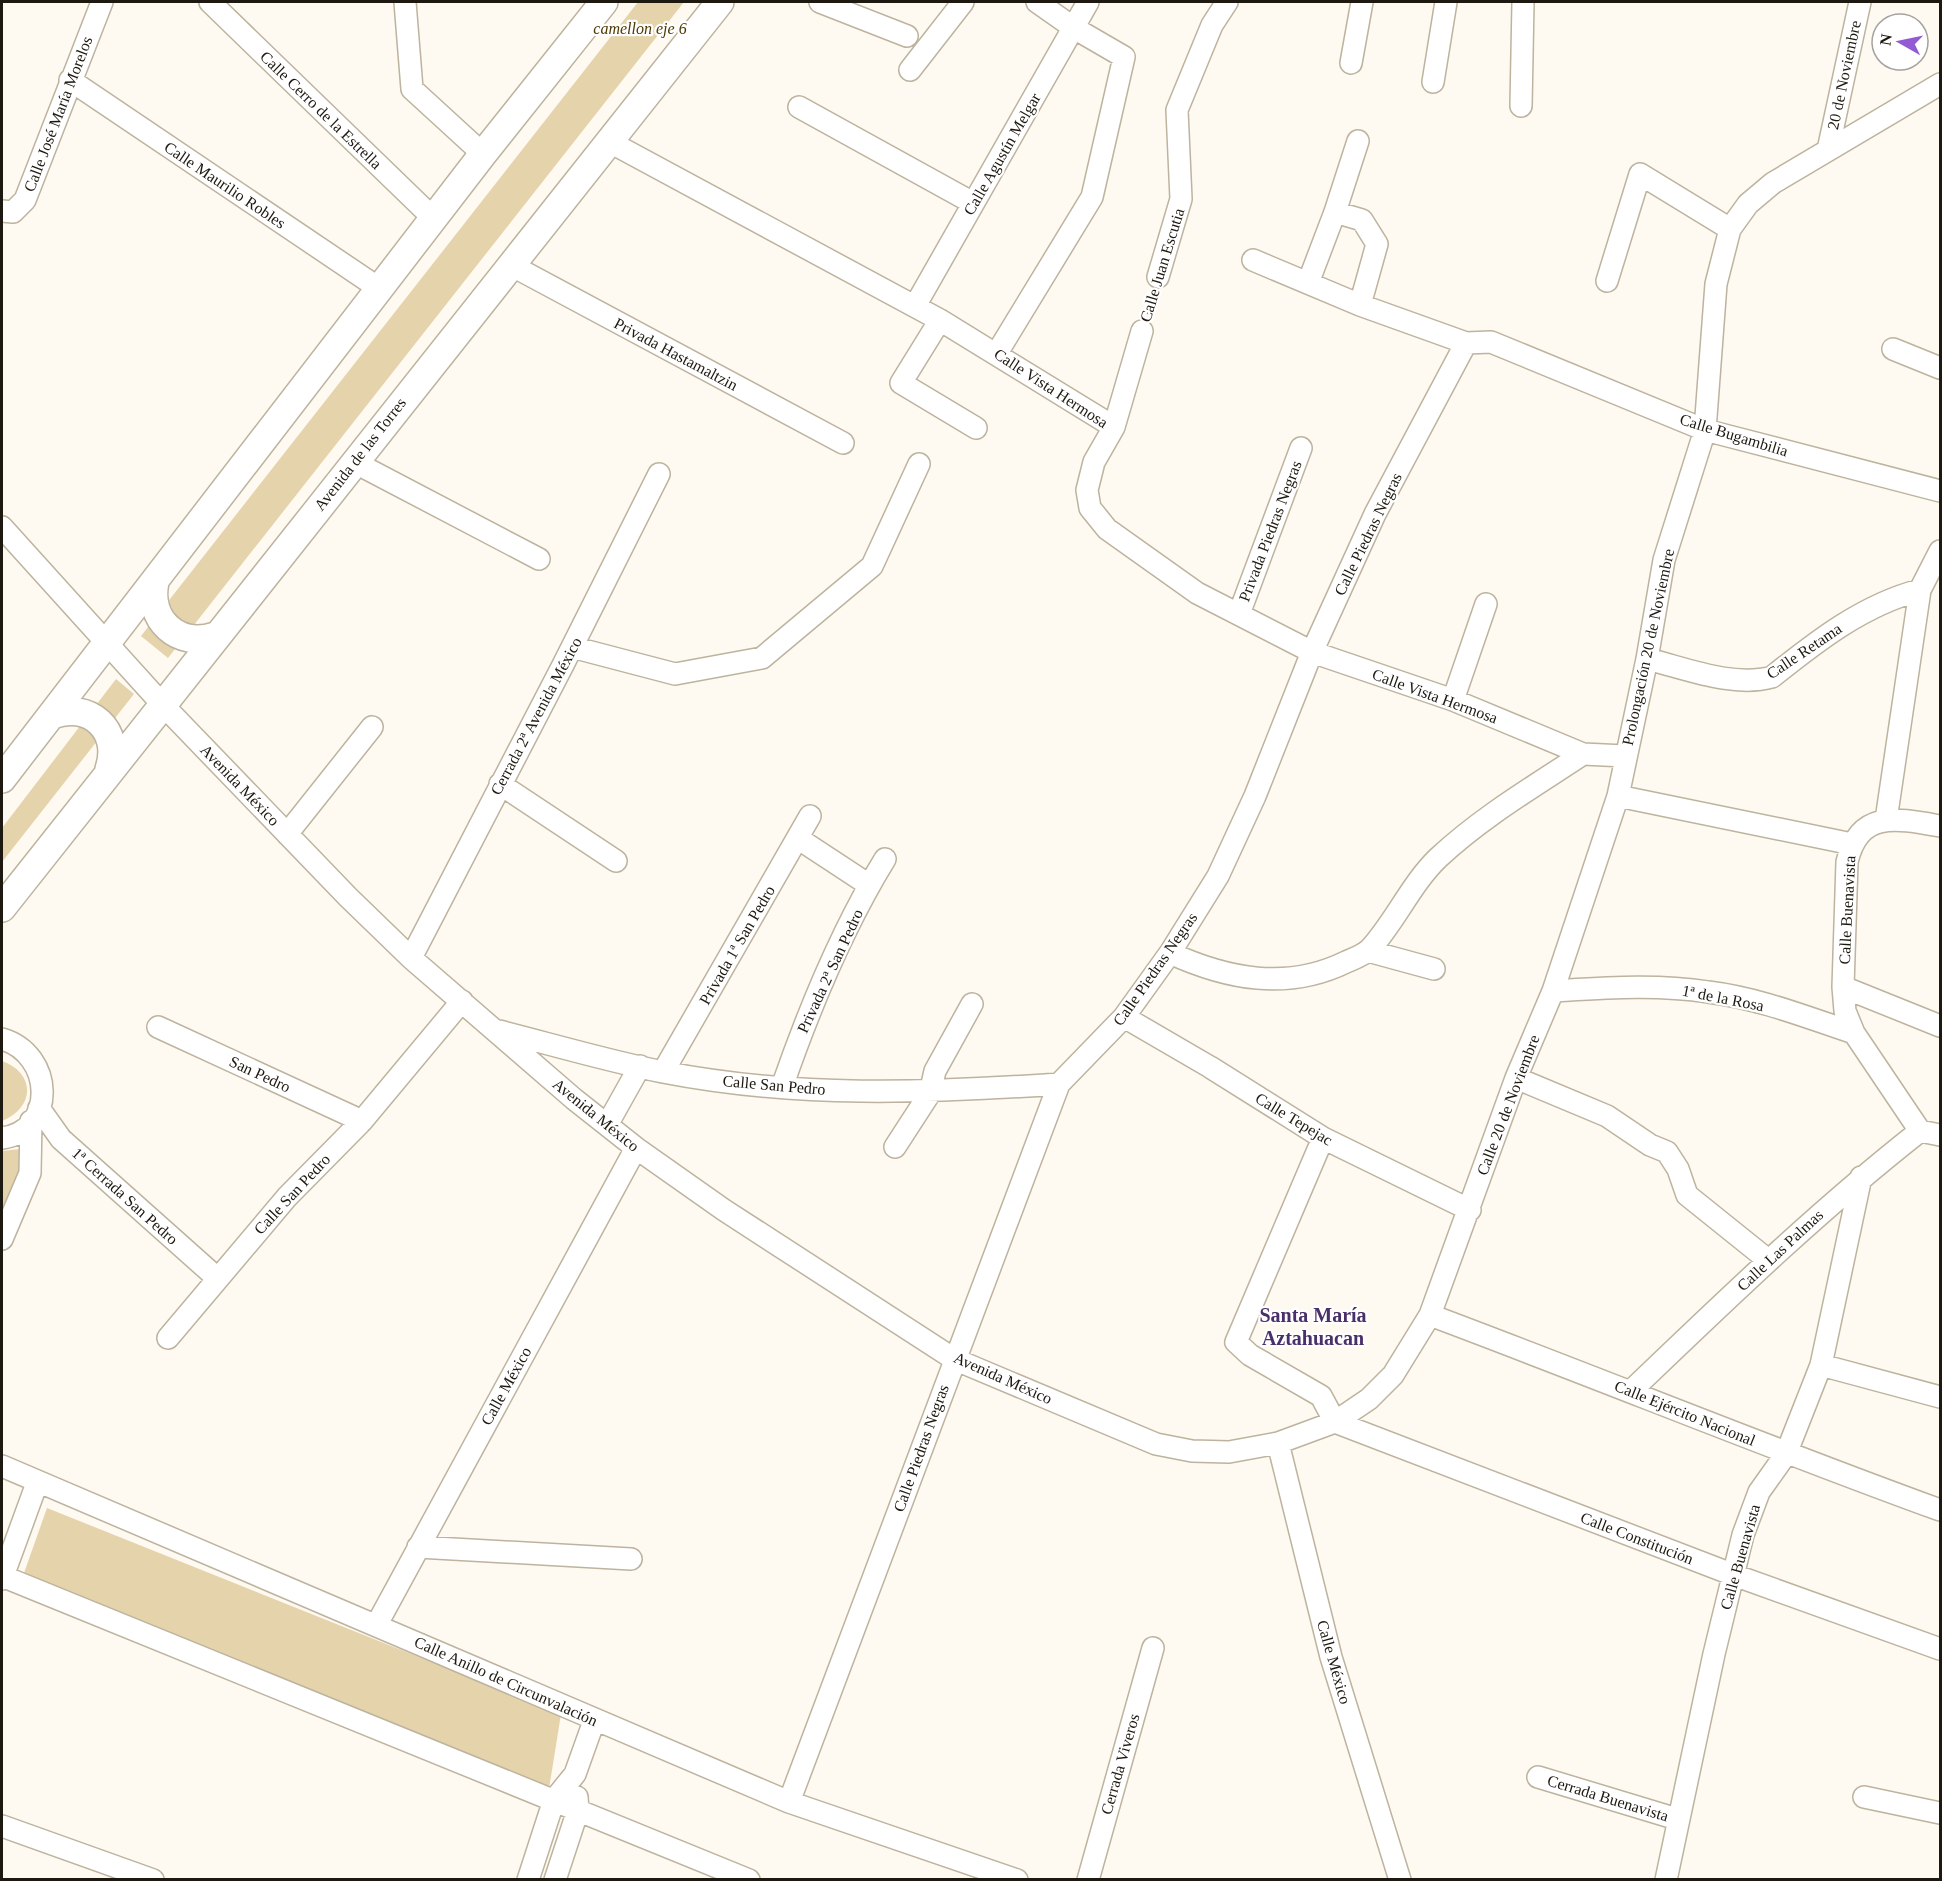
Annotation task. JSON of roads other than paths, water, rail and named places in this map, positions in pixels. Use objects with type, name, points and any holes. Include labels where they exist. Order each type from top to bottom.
[{"type":"main road","points":[[2,779],[433,218],[604,2]]},
{"type":"main road","name":"Avenida de las Torres","points":[[2,908],[109,769],[509,264],[720,2]]},
{"type":"main road","points":[[155,582],[153,601],[159,619],[166,627],[184,638],[194,640],[215,636]]},
{"type":"main road","points":[[52,715],[72,710],[82,711],[100,721],[111,738],[112,759],[109,769]]},
{"type":"street","name":"Calle José María Morelos","points":[[2,211],[13,212],[25,200],[102,2]]},
{"type":"street","name":"Calle Cerro de la Estrella","points":[[210,2],[433,218]]},
{"type":"street","points":[[405,2],[412,89],[483,154]]},
{"type":"street","points":[[820,2],[907,36]]},
{"type":"street","points":[[910,70],[963,2]]},
{"type":"street","points":[[998,353],[1092,197],[1124,57],[1074,28],[1037,2]]},
{"type":"street","name":"Calle Agustín Melgar","points":[[915,306],[1088,2]]},
{"type":"street","name":"Calle Juan Escutia","points":[[1158,277],[1181,199],[1177,110],[1212,25],[1227,2]]},
{"type":"street","points":[[1352,63],[1362,2]]},
{"type":"street","points":[[1433,82],[1446,2]]},
{"type":"street","points":[[1521,106],[1523,2]]},
{"type":"street","name":"20 de Noviembre","points":[[1828,150],[1860,2]]},
{"type":"street","name":"Calle Maurilio Robles","points":[[70,80],[380,289]]},
{"type":"street","name":"Prolongación 20 de Noviembre","points":[[1625,756],[1647,659],[1664,560],[1705,430],[1716,284],[1730,229],[1748,204],[1773,183],[1941,84]]},
{"type":"street","points":[[799,107],[973,203]]},
{"type":"street","name":"Calle Vista Hermosa","points":[[608,141],[940,320],[998,353],[1114,427],[1094,462],[1087,490],[1090,508],[1107,530],[1197,593],[1312,652],[1453,700],[1583,754],[1625,756]]},
{"type":"street","points":[[1308,283],[1335,212],[1358,141]]},
{"type":"street","points":[[1607,281],[1640,174],[1730,229]]},
{"type":"street","points":[[1335,212],[1362,220],[1377,244],[1360,305]]},
{"type":"street","name":"Calle Bugambilia","points":[[1253,260],[1360,305],[1466,343],[1491,342],[1705,430],[1941,491]]},
{"type":"street","name":"Privada Hastamaltzin","points":[[509,264],[843,443]]},
{"type":"street","points":[[940,320],[901,382],[976,428]]},
{"type":"street","name":"Calle Juan Escutia","points":[[1114,427],[1142,331]]},
{"type":"street","name":"Calle Piedras Negras","points":[[789,1802],[1059,1084],[1124,1017],[1170,953],[1218,876],[1255,796],[1312,652],[1375,514],[1466,343]]},
{"type":"street","points":[[1893,348],[1941,368]]},
{"type":"street","name":"Privada Piedras Negras","points":[[1239,614],[1301,448]]},
{"type":"street","points":[[354,462],[539,559]]},
{"type":"street","points":[[572,647],[675,674],[762,658],[872,566],[919,464]]},
{"type":"street","name":"Cerrada 2ª Avenida México","points":[[411,958],[659,474]]},
{"type":"street","name":"Avenida México","points":[[2,527],[162,704],[411,958],[607,1125],[724,1210],[954,1359],[1156,1444],[1192,1451],[1229,1452],[1278,1443],[1335,1422]]},
{"type":"street","points":[[1941,551],[1920,590],[1886,820],[1941,826]]},
{"type":"street","name":"Calle Retama","points":[[1647,659],[1736,680],[1757,681],[1772,677],[1851,619],[1891,598],[1920,590]]},
{"type":"street","points":[[1453,700],[1486,604]]},
{"type":"street","points":[[287,834],[372,728]]},
{"type":"street","points":[[1170,953],[1195,964],[1235,976],[1271,981],[1303,978],[1336,967],[1368,951],[1435,861],[1469,829],[1583,754]]},
{"type":"street","name":"Calle 20 de Noviembre","points":[[1335,1422],[1369,1399],[1393,1375],[1430,1315],[1516,1078],[1553,991],[1618,796],[1625,756]]},
{"type":"street","points":[[500,784],[616,861]]},
{"type":"street","points":[[1618,796],[1851,844]]},
{"type":"street","name":"Privada 1ª San Pedro","points":[[663,1072],[799,839],[810,816]]},
{"type":"street","name":"Calle Buenavista","points":[[1886,820],[1865,826],[1851,844],[1847,862],[1843,987],[1845,1011],[1854,1033],[1930,1133]]},
{"type":"street","points":[[799,839],[869,885]]},
{"type":"street","name":"Privada 2ª San Pedro","points":[[782,1087],[803,1025],[869,885],[885,859]]},
{"type":"street","points":[[1368,951],[1434,969]]},
{"type":"street","name":"1ª de la Rosa","points":[[1553,991],[1662,987],[1710,992],[1784,1010],[1854,1033]]},
{"type":"street","points":[[1843,987],[1941,1026]]},
{"type":"street","name":"Calle San Pedro","points":[[168,1338],[287,1197],[362,1121],[462,1001]]},
{"type":"street","points":[[895,1147],[930,1093],[935,1071],[972,1004]]},
{"type":"street","name":"Calle Tepejac","points":[[1124,1017],[1210,1067],[1323,1138],[1470,1210]]},
{"type":"street","name":"San Pedro","points":[[158,1027],[362,1121]]},
{"type":"street","name":"Calle San Pedro","points":[[494,1030],[663,1072],[782,1087],[836,1091],[930,1093],[1059,1084]]},
{"type":"street","points":[[2,1040],[21,1048],[36,1065],[43,1086],[35,1115],[30,1173],[2,1239]]},
{"type":"street","points":[[607,1125],[640,1066]]},
{"type":"street","points":[[1516,1078],[1607,1116],[1650,1145],[1667,1152],[1678,1169],[1687,1195],[1768,1260]]},
{"type":"street","points":[[2,1138],[20,1131],[35,1115]]},
{"type":"street","name":"1ª Cerrada San Pedro","points":[[35,1115],[217,1278]]},
{"type":"street","name":"Calle Las Palmas","points":[[1632,1390],[1768,1260],[1861,1177],[1930,1133]]},
{"type":"street","points":[[1323,1138],[1236,1342],[1250,1355],[1321,1396],[1335,1422]]},
{"type":"street","name":"Calle México","points":[[377,1624],[636,1148]]},
{"type":"street","name":"Calle Buenavista","points":[[1666,1880],[1677,1820],[1743,1535],[1759,1492],[1786,1454],[1821,1365],[1861,1177]]},
{"type":"street","name":"Calle Ejército Nacional","points":[[1430,1315],[1632,1390],[1786,1454],[1941,1510]]},
{"type":"street","points":[[1821,1365],[1941,1397]]},
{"type":"street","name":"Calle Constitución","points":[[1335,1422],[1734,1575],[1941,1649]]},
{"type":"street","name":"Calle México","points":[[1278,1443],[1330,1657],[1400,1880]]},
{"type":"street","name":"Calle Anillo de Circunvalación","points":[[2,1466],[37,1483],[377,1624],[594,1721],[789,1802],[1017,1880]]},
{"type":"street","points":[[37,1483],[2,1577],[749,1880]]},
{"type":"street","points":[[418,1547],[631,1559]]},
{"type":"street","name":"Cerrada Viveros","points":[[1088,1880],[1153,1648]]},
{"type":"street","points":[[528,1880],[554,1800],[575,1774],[594,1721]]},
{"type":"street","points":[[555,1880],[578,1810],[575,1774]]},
{"type":"street","name":"Cerrada Buenavista","points":[[1538,1777],[1677,1820]]},
{"type":"street","points":[[1864,1797],[1941,1814]]},
{"type":"street","points":[[2,1826],[153,1880]]},
{"type":"district","name":"Santa María Aztahuacan","points":[[1313,1326]]},
{"type":"park label","name":"camellon eje 6","points":[[640,28]]}]
